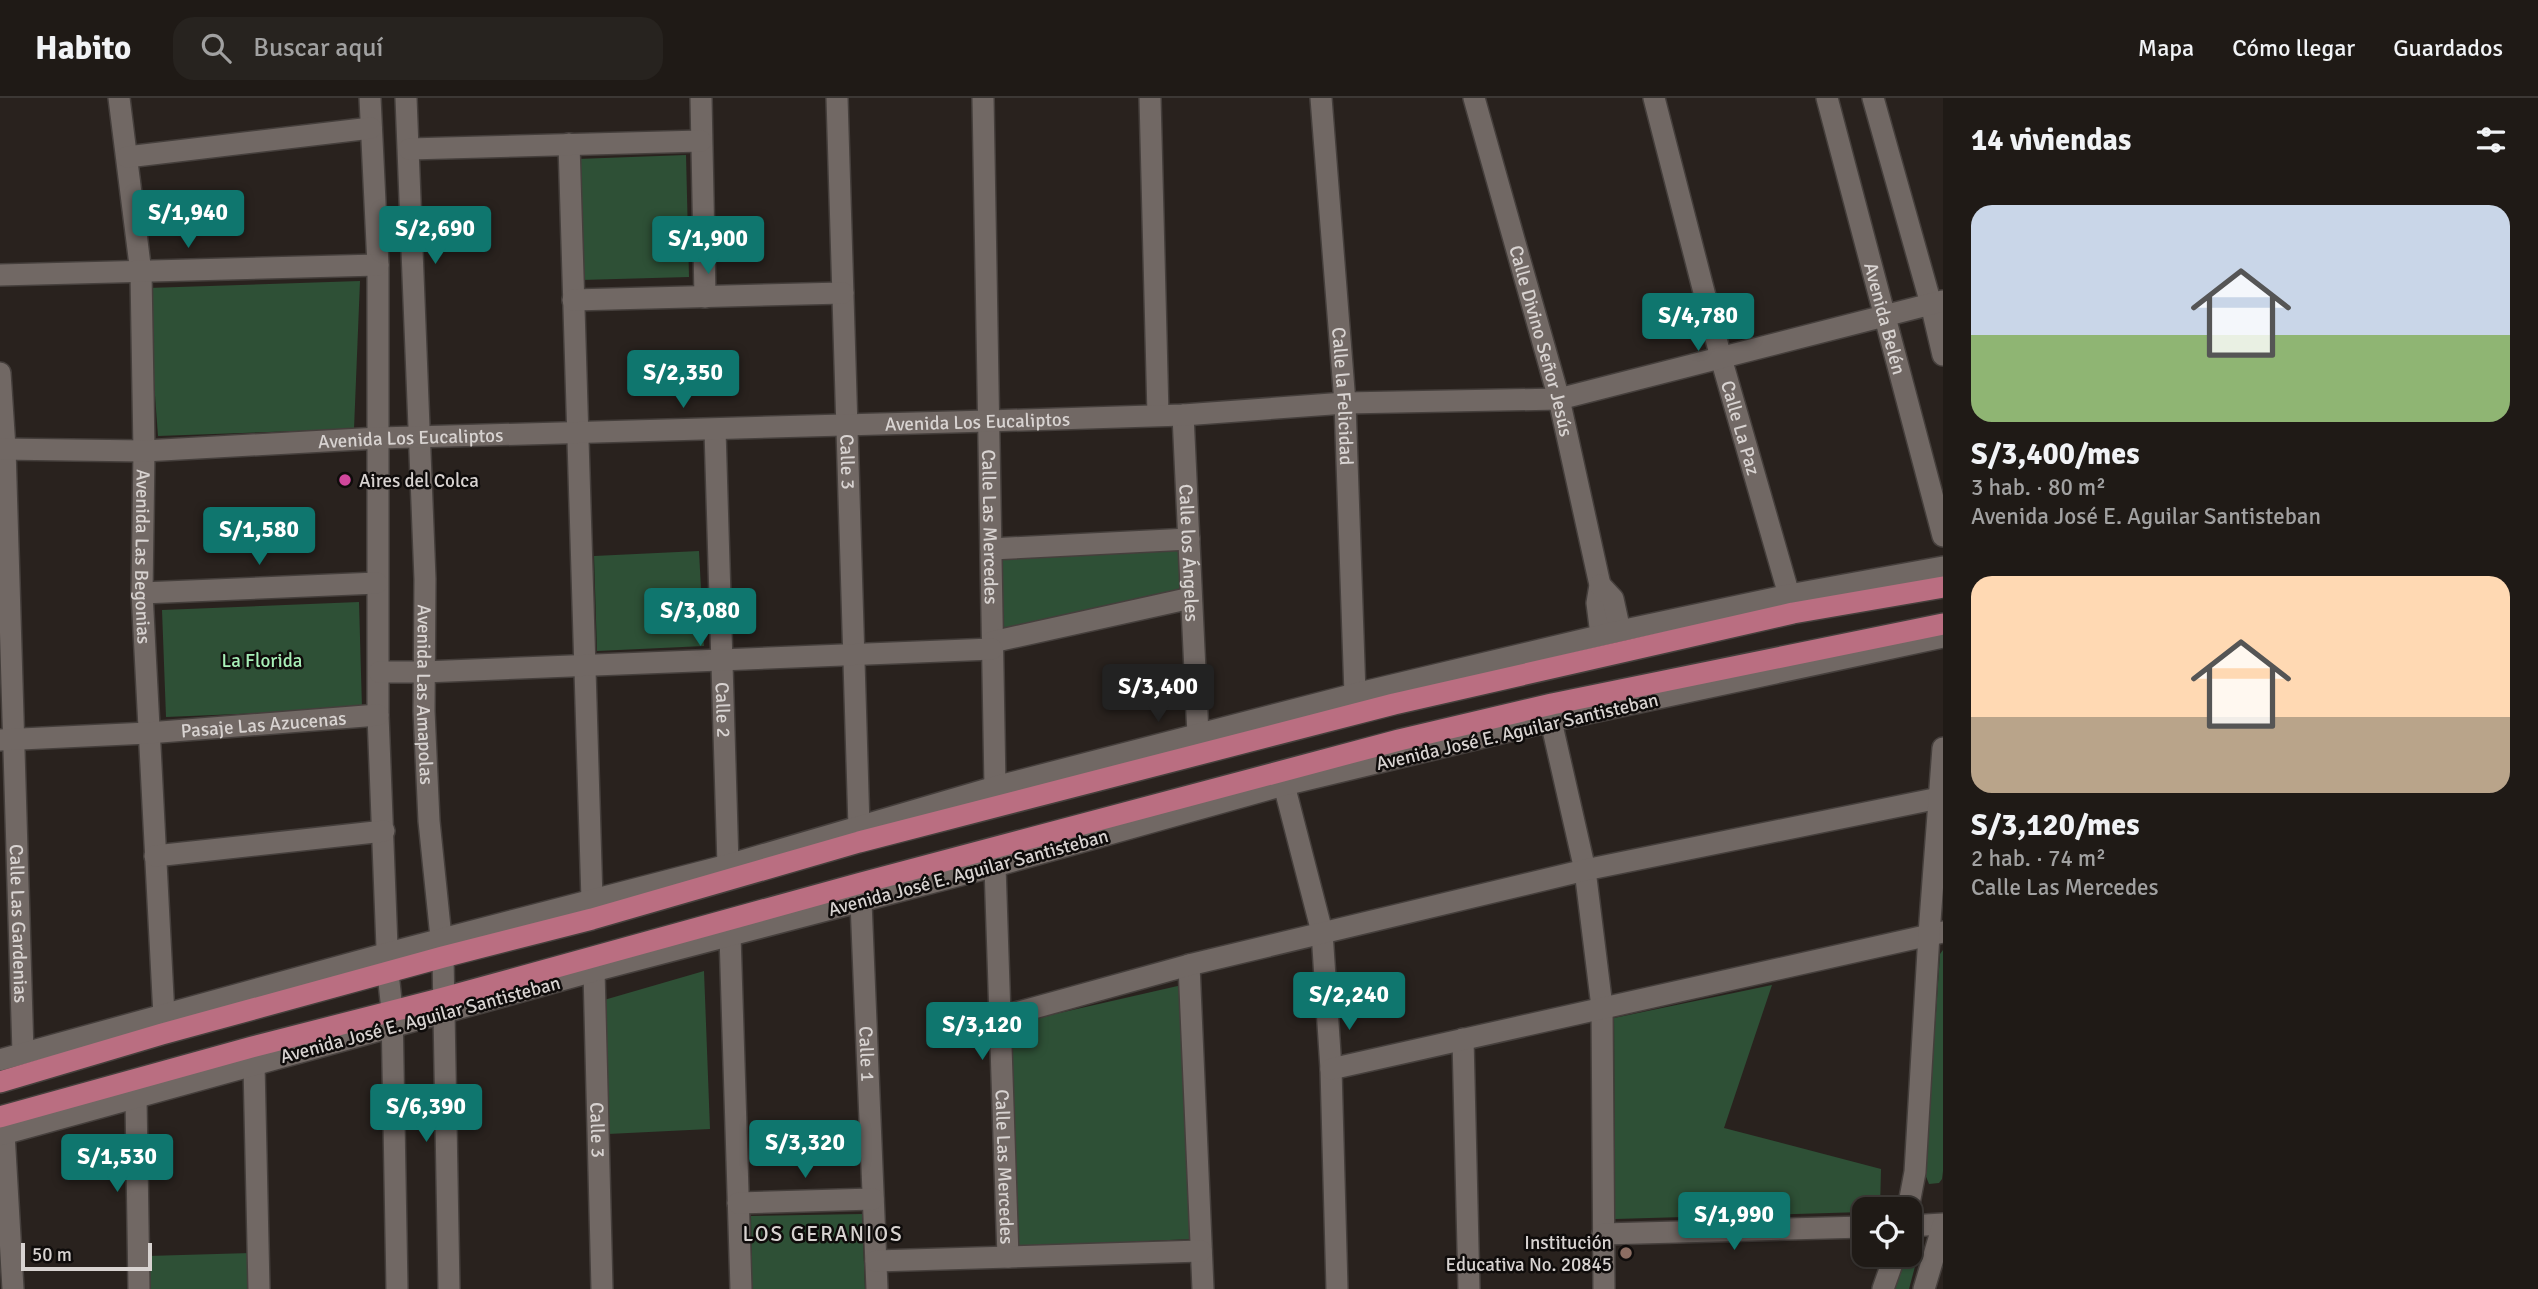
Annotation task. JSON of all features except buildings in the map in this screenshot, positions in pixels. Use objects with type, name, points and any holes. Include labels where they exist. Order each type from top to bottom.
[{"type":"main road","points":[[0,1082],[442,948],[592,919],[983,809],[1394,704],[1793,613],[1943,587]]},
{"type":"main road","name":"Avenida José E. Aguilar Santisteban","points":[[1,1128],[444,1006],[808,897],[1399,740],[1552,704],[1943,624]]},
{"type":"street","name":"Avenida Las Begonias","points":[[119,98],[141,273],[144,451],[142,593],[164,1016]]},
{"type":"street","points":[[370,98],[378,265],[378,715],[392,1019],[397,1289]]},
{"type":"street","name":"Avenida Las Amapolas","points":[[406,98],[425,579],[424,672],[429,821],[442,948],[449,1289]]},
{"type":"street","points":[[701,98],[705,298]]},
{"type":"street","name":"Calle 3","points":[[837,98],[859,827]]},
{"type":"street","name":"Calle Las Mercedes","points":[[982,98],[995,787]]},
{"type":"street","points":[[1150,98],[1158,415]]},
{"type":"street","name":"Calle la Felicidad","points":[[1321,98],[1345,403],[1354,694]]},
{"type":"street","name":"Calle Divino Señor Jesús","points":[[1474,98],[1559,399],[1600,585],[1597,603],[1610,633]]},
{"type":"street","name":"Calle La Paz","points":[[1654,98],[1721,358],[1789,595]]},
{"type":"street","name":"Avenida Belén","points":[[1828,98],[1943,536]]},
{"type":"street","points":[[1873,98],[1937,302],[1943,355]]},
{"type":"street","points":[[127,157],[372,128]]},
{"type":"street","points":[[409,149],[701,141]]},
{"type":"street","points":[[569,144],[592,900]]},
{"type":"street","points":[[0,275],[378,265]]},
{"type":"street","points":[[573,300],[844,293]]},
{"type":"street","name":"Avenida Los Eucaliptos","points":[[3,449],[144,451],[379,438],[1183,415],[1345,403],[1559,399],[1937,302]]},
{"type":"street","name":"Calle Las Gardenias","points":[[0,373],[7,740],[23,1053]]},
{"type":"street","name":"Calle los Ángeles","points":[[1183,415],[1198,735]]},
{"type":"street","name":"Calle 2","points":[[715,430],[728,865]]},
{"type":"street","points":[[991,549],[1189,539]]},
{"type":"street","points":[[442,948],[592,900],[728,865],[995,787],[1354,694],[1610,633],[1789,595],[1943,567]]},
{"type":"street","points":[[142,593],[377,583]]},
{"type":"street","points":[[379,672],[854,655],[992,645],[1191,598]]},
{"type":"street","name":"Avenida José E. Aguilar Santisteban","points":[[444,1006],[594,971],[861,902],[1284,785],[1551,721],[1943,637]]},
{"type":"street","name":"Pasaje Las Azucenas","points":[[7,740],[148,733],[378,715]]},
{"type":"street","points":[[1551,721],[1585,870],[1602,1007],[1604,1289]]},
{"type":"street","points":[[1910,1197],[1915,1172],[1936,933],[1939,798],[1943,748]]},
{"type":"street","points":[[1284,785],[1322,932],[1331,1069],[1337,1289]]},
{"type":"street","points":[[1001,1017],[1189,965],[1585,870],[1939,798]]},
{"type":"street","points":[[155,856],[384,831]]},
{"type":"street","name":"Calle Las Mercedes","points":[[995,866],[1008,1257]]},
{"type":"street","name":"Calle 1","points":[[861,902],[877,1289]]},
{"type":"street","points":[[1331,1069],[1936,933]]},
{"type":"street","points":[[730,936],[741,1289]]},
{"type":"street","points":[[0,1059],[164,1016],[388,963]]},
{"type":"street","points":[[1189,965],[1203,1289]]},
{"type":"street","name":"Calle 3","points":[[594,971],[602,1289]]},
{"type":"street","name":"Avenida José E. Aguilar Santisteban","points":[[1,1128],[136,1099],[254,1065],[392,1019]]},
{"type":"street","points":[[1463,1039],[1469,1289]]},
{"type":"street","points":[[254,1065],[259,1289]]},
{"type":"street","points":[[136,1099],[139,1289]]},
{"type":"street","points":[[1,1128],[13,1289]]},
{"type":"street","points":[[738,1203],[873,1199]]},
{"type":"street","points":[[1922,1226],[1943,1225],[1924,1289]]},
{"type":"street","points":[[1603,1234],[1852,1227]]},
{"type":"street","points":[[876,1261],[1201,1251]]},
{"type":"street","points":[[1883,1289],[1891,1267]]},
{"type":"green space","points":[[686,155],[689,277],[581,280],[577,159]]},
{"type":"green space","points":[[360,281],[354,429],[158,436],[147,288]]},
{"type":"green space","points":[[1182,546],[1182,594],[997,633],[998,549]]},
{"type":"green space","points":[[699,551],[704,646],[597,651],[594,556]]},
{"type":"green space","name":"La Florida","points":[[359,602],[362,709],[166,717],[162,610]]},
{"type":"green space","points":[[1943,950],[1943,1171],[1939,1183],[1929,1184],[1925,1174],[1940,954]]},
{"type":"green space","points":[[704,971],[710,1129],[608,1134],[604,1000]]},
{"type":"green space","points":[[1182,985],[1192,1239],[1017,1247],[1011,1024]]},
{"type":"green space","points":[[1772,985],[1724,1128],[1881,1169],[1880,1197],[1852,1197],[1852,1212],[1615,1219],[1614,1018]]},
{"type":"green space","points":[[862,1214],[865,1289],[752,1289],[751,1216]]},
{"type":"green space","points":[[251,1253],[252,1289],[148,1289],[147,1256]]},
{"type":"green space","points":[[1898,1267],[1915,1267],[1909,1289],[1891,1289]]},
{"type":"place","name":"Aires del Colca","points":[[345,480]]},
{"type":"place","name":"Institución Educativa No. 20845","points":[[1626,1253]]},
{"type":"district","name":"LOS GERANIOS","points":[[823,1234]]}]
